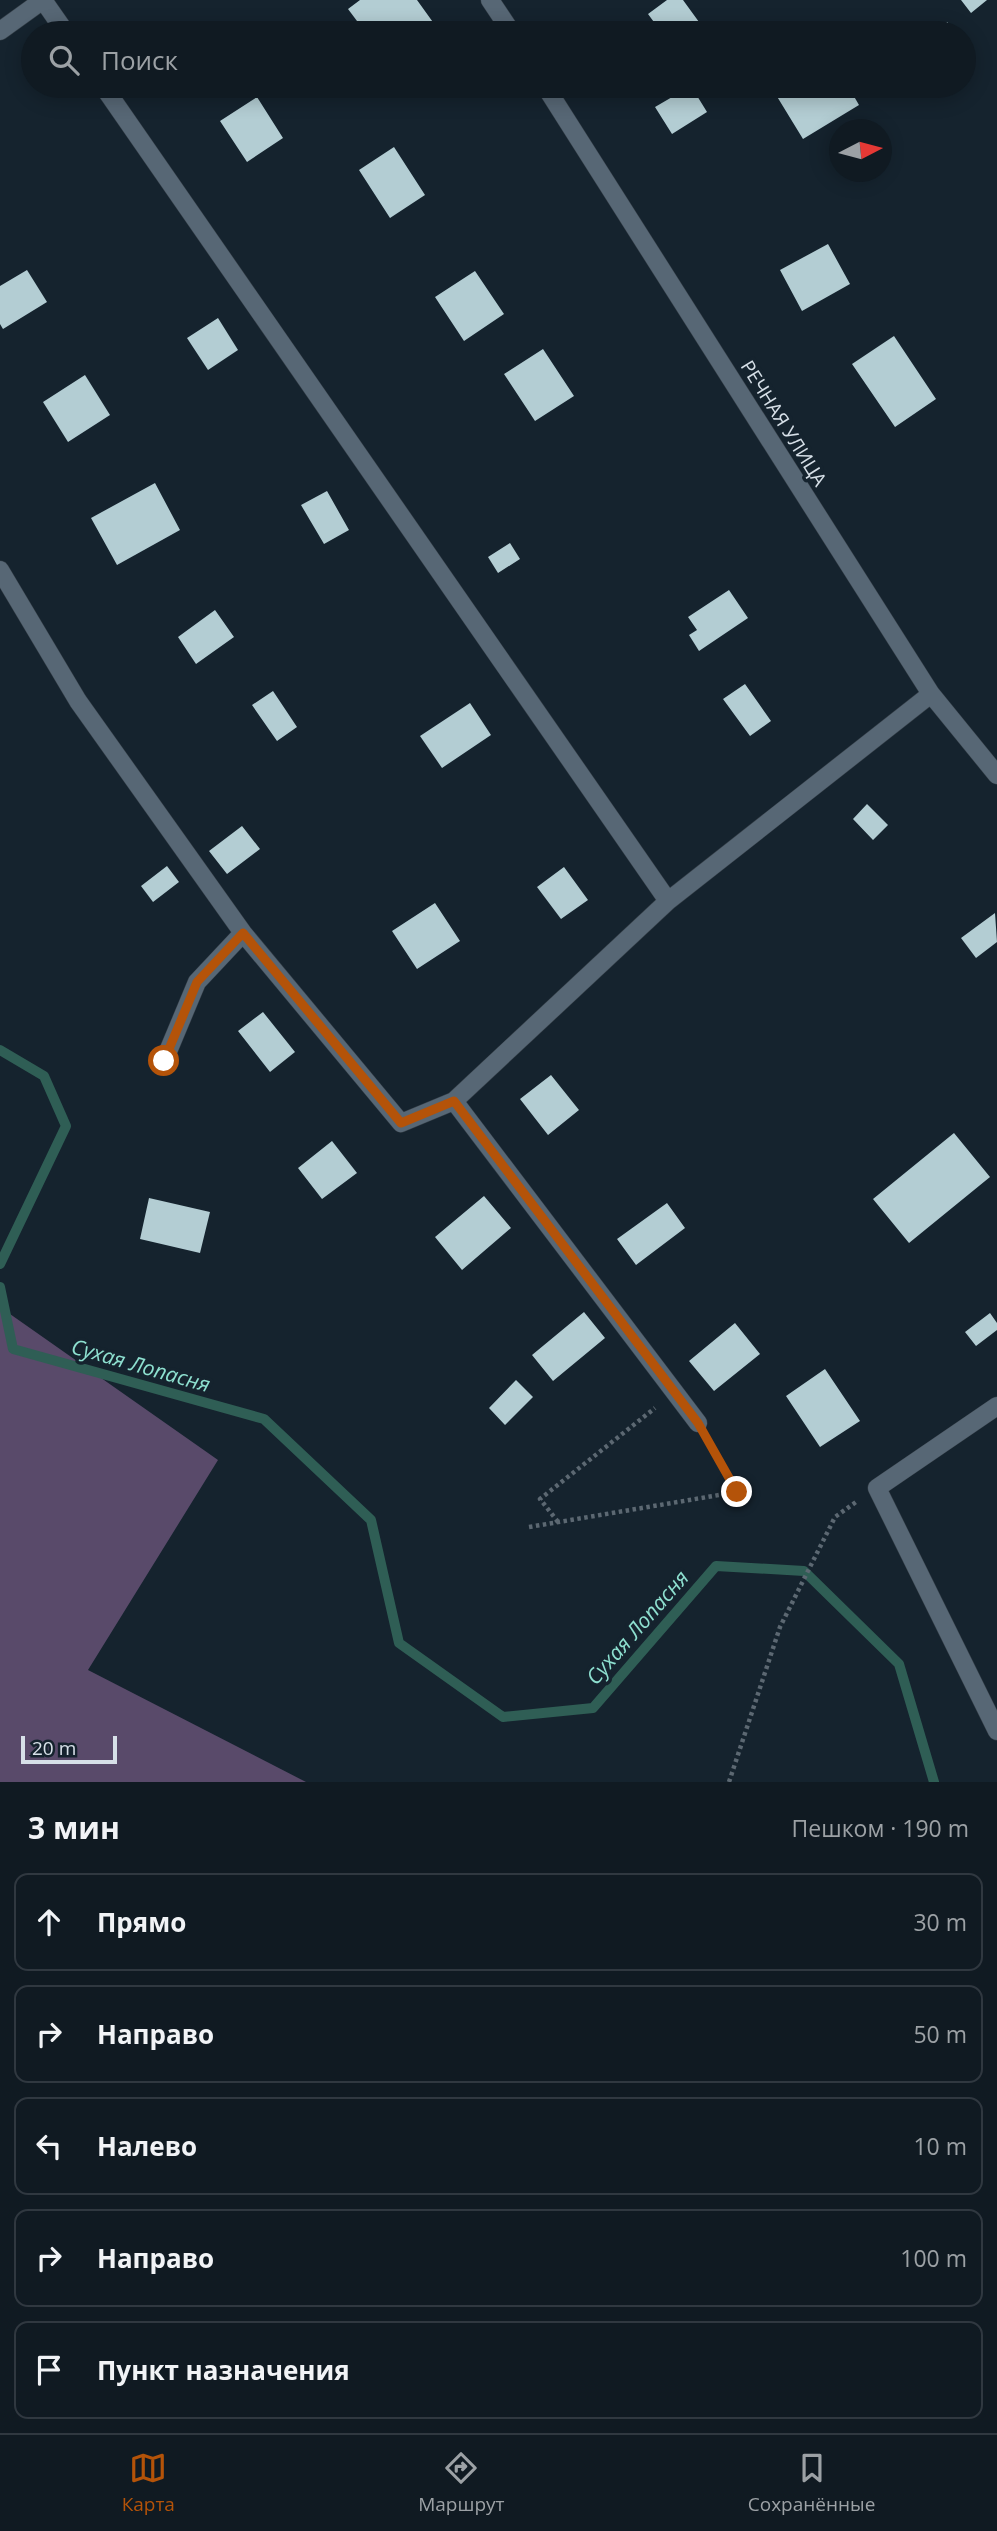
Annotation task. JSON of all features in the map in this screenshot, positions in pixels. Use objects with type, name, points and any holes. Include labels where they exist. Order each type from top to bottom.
[{"type":"street","points":[[0,31],[43,0],[58,21]]},
{"type":"street","points":[[491,0],[504,21]]},
{"type":"street","points":[[111,98],[668,901]]},
{"type":"street","name":"РЕЧНАЯ УЛИЦА","points":[[553,98],[931,694],[997,775]]},
{"type":"street","points":[[0,570],[78,701],[243,933],[401,1123],[454,1101],[668,901],[931,694]]},
{"type":"street","points":[[164,1061],[197,982],[243,933]]},
{"type":"street","points":[[454,1101],[698,1423]]},
{"type":"street","points":[[997,1406],[877,1488],[997,1731]]},
{"type":"path","points":[[558,1522],[540,1499],[675,1392]]},
{"type":"path","points":[[530,1527],[737,1492],[698,1423]]},
{"type":"path","points":[[729,1782],[780,1627],[835,1517],[877,1488]]},
{"type":"shaded area","points":[[0,1307],[218,1460],[88,1670],[306,1782],[0,1782]]},
{"type":"building","points":[[360,0],[417,0],[432,21],[357,21],[348,9]]},
{"type":"building","points":[[667,0],[683,0],[698,21],[653,21],[648,14]]},
{"type":"building","points":[[961,0],[987,0],[971,13]]},
{"type":"building","points":[[258,98],[283,138],[247,162],[220,121]]},
{"type":"building","points":[[670,98],[698,98],[707,112],[672,134],[655,107]]},
{"type":"building","points":[[778,98],[855,98],[859,105],[836,119],[829,119],[829,123],[803,139]]},
{"type":"building","points":[[394,147],[425,195],[390,218],[359,170]]},
{"type":"building","points":[[828,244],[850,284],[802,311],[780,270]]},
{"type":"building","points":[[27,270],[47,302],[3,329],[0,324],[0,286]]},
{"type":"building","points":[[475,271],[504,314],[464,341],[435,297]]},
{"type":"building","points":[[218,318],[238,350],[208,370],[187,338]]},
{"type":"building","points":[[894,336],[936,399],[895,427],[852,364]]},
{"type":"building","points":[[543,349],[574,396],[535,421],[504,374]]},
{"type":"building","points":[[85,375],[110,415],[68,442],[43,402]]},
{"type":"building","points":[[155,483],[180,530],[117,565],[91,518]]},
{"type":"building","points":[[327,491],[349,530],[324,544],[301,505]]},
{"type":"building","points":[[510,543],[520,559],[498,573],[488,557]]},
{"type":"building","points":[[729,590],[748,618],[699,651],[689,635],[697,630],[688,617]]},
{"type":"building","points":[[215,610],[234,637],[196,664],[178,637]]},
{"type":"building","points":[[745,684],[771,721],[750,736],[723,699]]},
{"type":"building","points":[[273,691],[297,727],[277,741],[252,705]]},
{"type":"building","points":[[470,703],[491,735],[442,768],[420,736]]},
{"type":"building","points":[[867,804],[888,825],[873,840],[853,819]]},
{"type":"building","points":[[242,826],[260,849],[227,874],[209,851]]},
{"type":"building","points":[[167,866],[179,882],[153,902],[141,886]]},
{"type":"building","points":[[564,867],[588,900],[561,919],[537,887]]},
{"type":"building","points":[[435,903],[460,941],[417,969],[392,931]]},
{"type":"building","points":[[995,913],[997,942],[976,958],[961,938]]},
{"type":"building","points":[[263,1012],[295,1052],[270,1072],[238,1031]]},
{"type":"building","points":[[551,1075],[579,1110],[548,1135],[520,1099]]},
{"type":"building","points":[[954,1133],[990,1177],[909,1243],[873,1199]]},
{"type":"building","points":[[332,1141],[357,1173],[322,1199],[298,1168]]},
{"type":"building","points":[[484,1196],[511,1228],[462,1270],[435,1237]]},
{"type":"building","points":[[149,1198],[210,1212],[200,1253],[140,1239]]},
{"type":"building","points":[[667,1203],[685,1228],[636,1265],[617,1239]]},
{"type":"building","points":[[584,1312],[605,1338],[553,1381],[532,1355]]},
{"type":"building","points":[[990,1313],[997,1323],[997,1330],[976,1346],[965,1332]]},
{"type":"building","points":[[735,1323],[760,1354],[714,1391],[689,1361]]},
{"type":"building","points":[[825,1369],[860,1421],[820,1447],[786,1396]]},
{"type":"building","points":[[516,1380],[533,1397],[505,1425],[489,1408]]},
{"type":"waterway","name":"Сухая Лопасня","points":[[0,1050],[44,1076],[66,1126],[0,1264]]},
{"type":"waterway","name":"Сухая Лопасня","points":[[0,1287],[13,1349],[264,1419],[371,1520],[399,1643],[503,1717],[593,1708],[716,1566],[804,1571],[899,1664],[934,1782]]},
{"type":"route","points":[[164,1061],[197,982],[243,933],[401,1123],[454,1101],[698,1423],[737,1492]]}]
